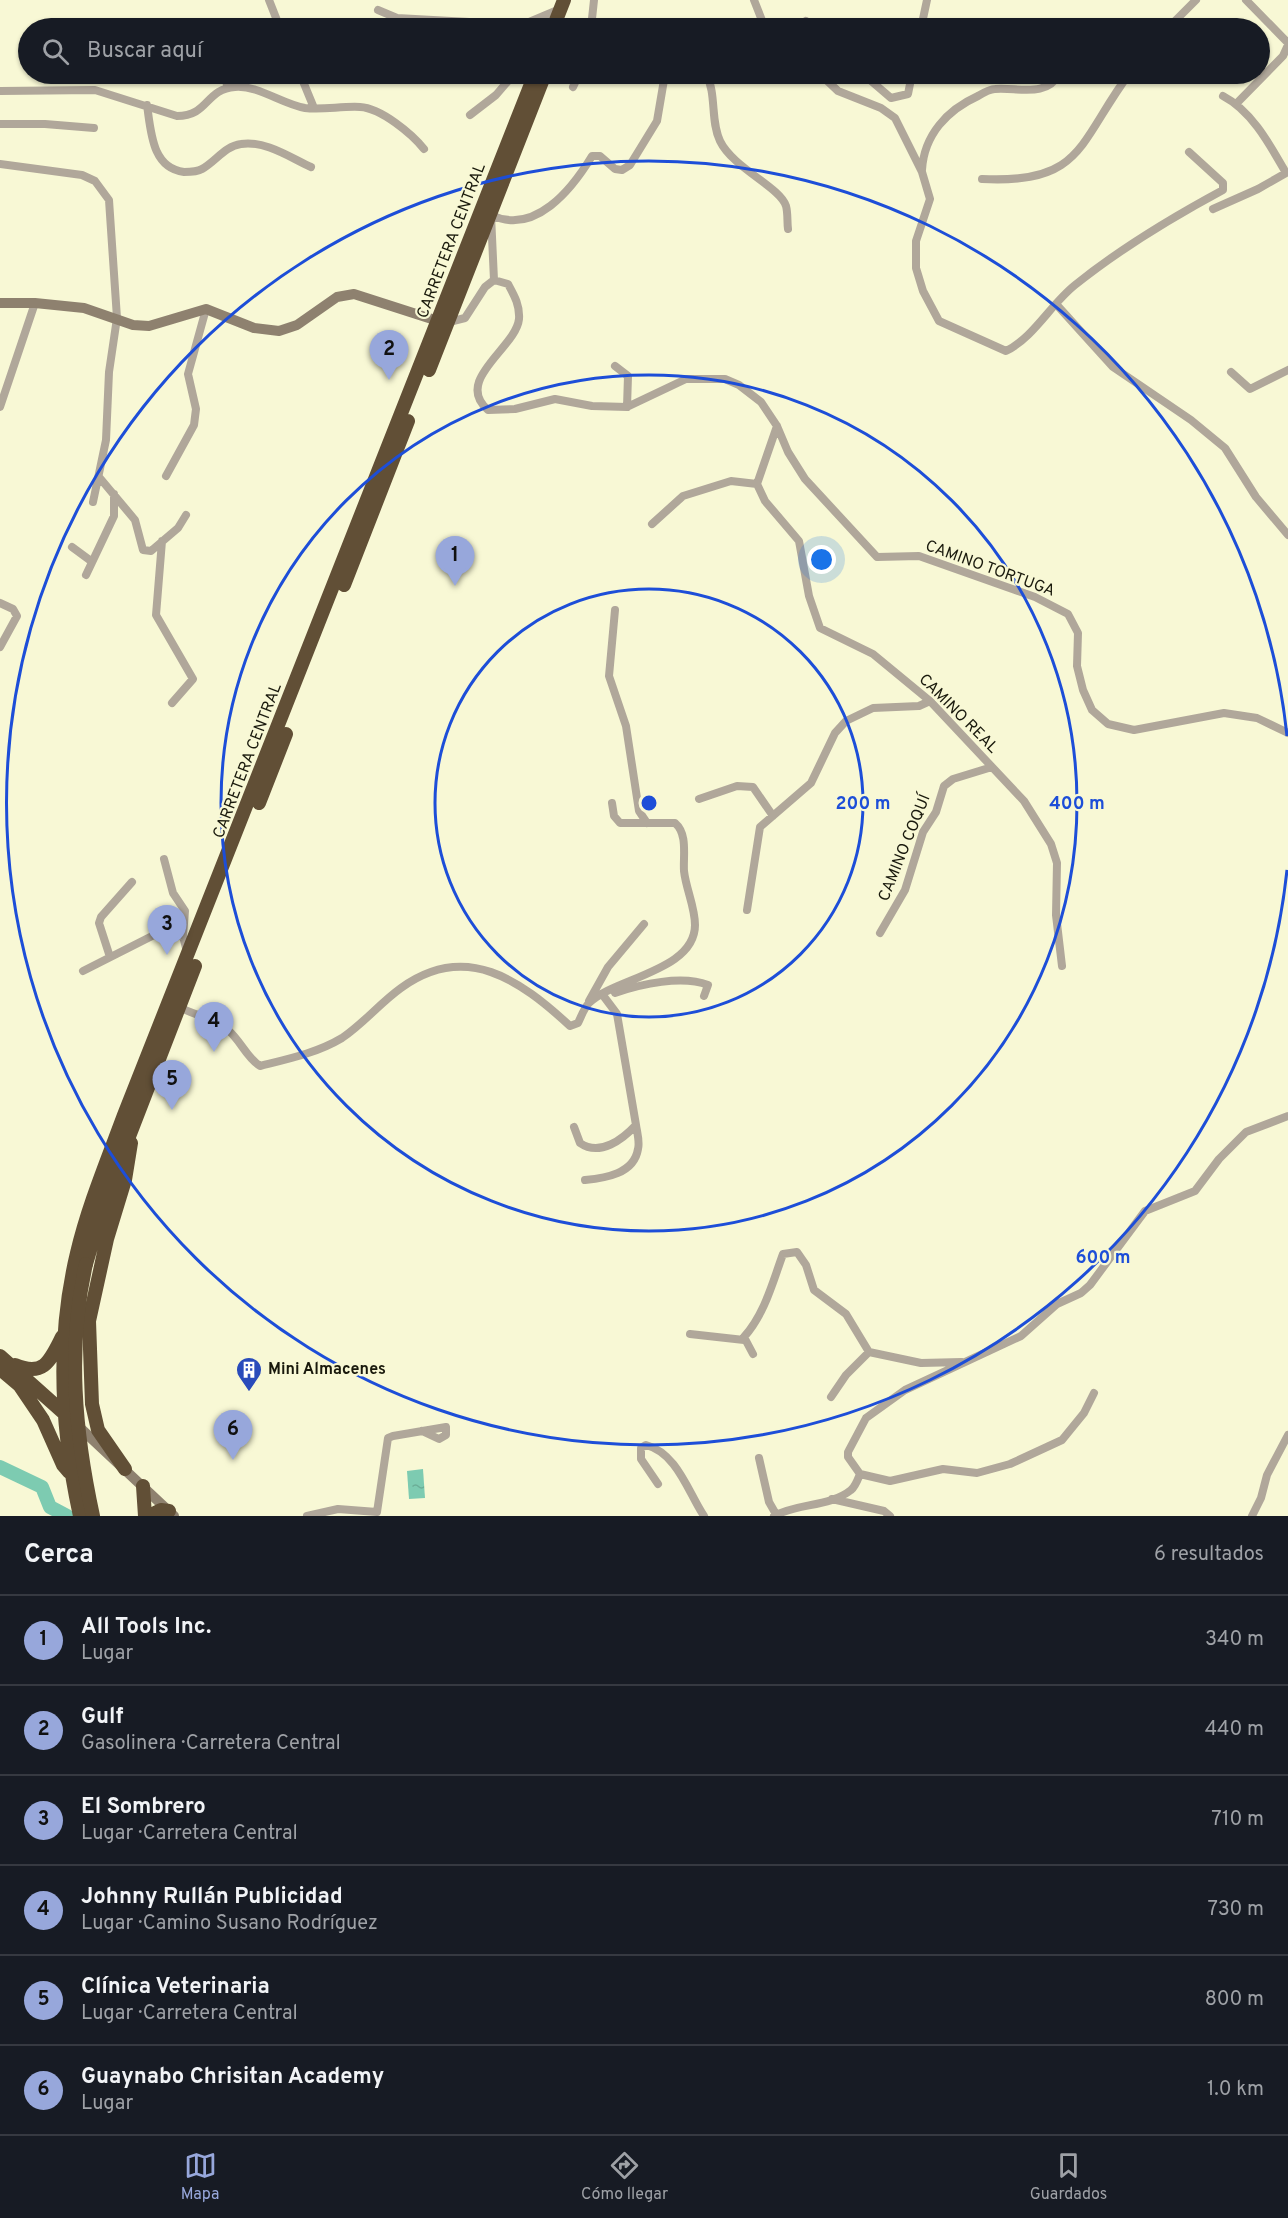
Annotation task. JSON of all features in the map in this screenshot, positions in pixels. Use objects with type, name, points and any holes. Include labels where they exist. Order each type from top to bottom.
[{"type":"highway","points":[[566,18],[573,0]]},
{"type":"highway","name":"CARRETERA CENTRAL","points":[[93,1516],[83,1472],[75,1392],[77,1317],[86,1264],[106,1196],[443,323],[531,84]]},
{"type":"highway","name":"CARRETERA CENTRAL","points":[[71,1475],[65,1414],[64,1333],[72,1273],[86,1220],[188,957],[443,323],[491,215],[541,84]]},
{"type":"highway","points":[[125,1468],[98,1430],[92,1397],[89,1321],[107,1239],[132,1150],[130,1131]]},
{"type":"highway","points":[[2,1362],[24,1369],[34,1370],[44,1367],[52,1357],[64,1333]]},
{"type":"highway","points":[[2,1362],[43,1420],[63,1466],[71,1475],[80,1516]]},
{"type":"highway","points":[[2,1362],[65,1414]]},
{"type":"highway","points":[[18,1383],[46,1406],[65,1414],[80,1409],[92,1397]]},
{"type":"highway","points":[[143,1485],[147,1516],[156,1512],[171,1514]]},
{"type":"street","points":[[269,0],[276,18]]},
{"type":"street","points":[[592,18],[594,0]]},
{"type":"street","points":[[754,0],[761,18]]},
{"type":"street","points":[[923,18],[927,0]]},
{"type":"street","points":[[1178,18],[1196,0]]},
{"type":"street","points":[[1246,0],[1263,18]]},
{"type":"street","points":[[535,18],[562,4]]},
{"type":"street","points":[[378,10],[397,18]]},
{"type":"street","points":[[1270,25],[1288,44],[1283,56],[1270,69]]},
{"type":"street","points":[[227,84],[227,88]]},
{"type":"street","points":[[304,84],[314,108]]},
{"type":"street","points":[[470,115],[496,95],[505,84]]},
{"type":"street","points":[[0,303],[35,303],[84,308],[133,325],[149,326],[206,309],[254,328],[279,331],[297,324],[337,297],[354,294],[443,323],[465,318],[485,287],[494,280],[491,215],[507,222],[518,220],[553,205],[577,182],[592,156],[600,156],[615,169],[622,170],[630,165],[657,121],[663,84]]},
{"type":"street","points":[[711,84],[715,125],[721,142],[741,168],[781,196],[786,206],[788,229]]},
{"type":"street","points":[[831,84],[838,91],[881,108],[895,118],[922,172],[930,199],[916,242],[916,268],[923,291],[939,321],[1006,351],[1018,345],[1074,286],[1161,224],[1223,190],[1223,183],[1189,152]]},
{"type":"street","points":[[875,84],[891,98],[896,98],[908,94],[910,84]]},
{"type":"street","points":[[922,172],[931,136],[940,123],[971,99],[993,89],[1028,91],[1051,84]]},
{"type":"street","points":[[982,179],[1013,181],[1050,173],[1065,165],[1081,147],[1122,84]]},
{"type":"street","points":[[1237,103],[1256,84]]},
{"type":"street","points":[[0,91],[95,90],[177,116],[190,116],[198,113],[220,89],[237,86],[305,108],[364,107],[409,131],[424,149]]},
{"type":"street","points":[[1213,209],[1258,189],[1286,173],[1267,141],[1237,103],[1223,96]]},
{"type":"street","points":[[147,105],[156,152],[170,169],[189,172],[201,170],[224,152],[240,144],[264,146],[311,167]]},
{"type":"street","points":[[0,124],[45,124],[94,128]]},
{"type":"street","points":[[0,164],[82,175],[95,181],[105,191],[109,200],[117,318],[109,372],[106,440],[93,502]]},
{"type":"street","name":"CAMINO TORTUGA","points":[[494,280],[508,284],[519,304],[519,318],[512,338],[490,361],[480,378],[479,394],[484,408],[488,410],[515,409],[555,399],[592,406],[627,407],[686,379],[725,379],[739,385],[761,402],[777,426],[788,452],[805,479],[877,557],[919,556],[1035,597],[1068,614],[1078,633],[1077,666],[1083,690],[1092,710],[1108,724],[1134,730],[1224,713],[1257,718],[1288,733]]},
{"type":"street","points":[[0,407],[35,303]]},
{"type":"street","points":[[1056,304],[1113,367],[1191,420],[1226,448],[1256,497],[1288,535]]},
{"type":"street","points":[[166,476],[194,425],[196,409],[188,374],[206,309]]},
{"type":"street","points":[[615,366],[628,376],[627,407]]},
{"type":"street","points":[[1231,372],[1250,389],[1288,370]]},
{"type":"street","points":[[652,524],[683,496],[731,482],[757,484],[777,426]]},
{"type":"street","points":[[99,477],[135,520],[143,550],[151,551],[178,528],[186,515]]},
{"type":"street","name":"CAMINO REAL","points":[[757,484],[765,501],[799,541],[809,596],[820,628],[873,654],[930,701],[1024,801],[1051,844],[1057,863],[1056,915],[1062,966]]},
{"type":"street","points":[[86,575],[114,516],[114,494]]},
{"type":"street","points":[[162,541],[156,615],[193,679],[172,703]]},
{"type":"street","points":[[72,547],[91,561]]},
{"type":"street","points":[[0,603],[13,609],[17,616],[0,647]]},
{"type":"street","points":[[615,610],[609,676],[626,726],[639,811],[647,823]]},
{"type":"street","points":[[747,910],[760,827],[811,783],[835,733],[846,721],[873,708],[919,706],[930,701]]},
{"type":"street","name":"CAMINO COQUÍ","points":[[880,933],[905,890],[923,832],[936,812],[944,786],[953,779],[992,767]]},
{"type":"street","points":[[699,798],[737,786],[753,787],[772,816]]},
{"type":"street","points":[[587,1004],[666,966],[691,942],[695,926],[684,871],[684,842],[680,827],[675,823],[621,823],[614,816],[612,804]]},
{"type":"street","points":[[164,859],[173,893],[185,911],[183,936],[188,957]]},
{"type":"street","points":[[110,957],[99,923],[101,917],[132,882]]},
{"type":"street","points":[[179,1007],[225,1027],[240,1042],[250,1059],[260,1066],[307,1054],[342,1038],[402,987],[429,972],[448,966],[469,966],[518,983],[536,995],[570,1026],[578,1023],[608,967],[644,924]]},
{"type":"street","points":[[83,971],[160,932],[183,936]]},
{"type":"street","points":[[604,995],[633,987],[695,980],[708,985],[704,996]]},
{"type":"street","points":[[585,1180],[609,1178],[632,1164],[639,1148],[616,1014],[604,995]]},
{"type":"street","points":[[1094,1393],[1084,1413],[1062,1440],[1010,1464],[976,1473],[943,1469],[890,1480],[860,1474],[848,1457],[848,1452],[866,1418],[905,1390],[1021,1336],[1057,1304],[1081,1293],[1090,1285],[1145,1211],[1195,1191],[1219,1159],[1246,1132],[1288,1116]]},
{"type":"street","points":[[574,1127],[580,1143],[592,1148],[621,1142],[636,1125]]},
{"type":"street","points":[[744,1340],[766,1304],[783,1254],[797,1252],[807,1265],[814,1290],[846,1314],[869,1352],[921,1363],[966,1362]]},
{"type":"street","points":[[690,1334],[744,1340]]},
{"type":"street","points":[[744,1340],[753,1354]]},
{"type":"street","points":[[831,1398],[846,1375],[869,1352]]},
{"type":"street","points":[[65,1414],[125,1468],[171,1514]]},
{"type":"street","points":[[307,1516],[338,1509],[376,1512],[388,1438],[422,1431]]},
{"type":"street","points":[[1252,1516],[1261,1498],[1267,1475],[1288,1435]]},
{"type":"street","points":[[658,1484],[641,1459],[641,1448],[646,1445],[654,1447],[672,1461],[704,1516]]},
{"type":"street","points":[[759,1458],[775,1516],[789,1509],[832,1499],[851,1490],[860,1474]]},
{"type":"street","points":[[832,1499],[884,1511],[890,1516]]},
{"type":"water","points":[[423,1469],[425,1498],[409,1499],[407,1471]]},
{"type":"waterway","points":[[0,1467],[42,1487],[50,1507],[67,1516]]},
{"type":"place","name":"Gulf","points":[[389,380]]},
{"type":"place","name":"All Tools Inc.","points":[[455,586]]},
{"type":"place","name":"El Sombrero","points":[[167,955]]},
{"type":"place","name":"Johnny Rullán Publicidad","points":[[214,1052]]},
{"type":"place","name":"Clínica Veterinaria","points":[[172,1110]]},
{"type":"place","name":"Mini Almacenes","points":[[249,1393]]},
{"type":"place","name":"Guaynabo Chrisitan Academy","points":[[233,1460]]}]
